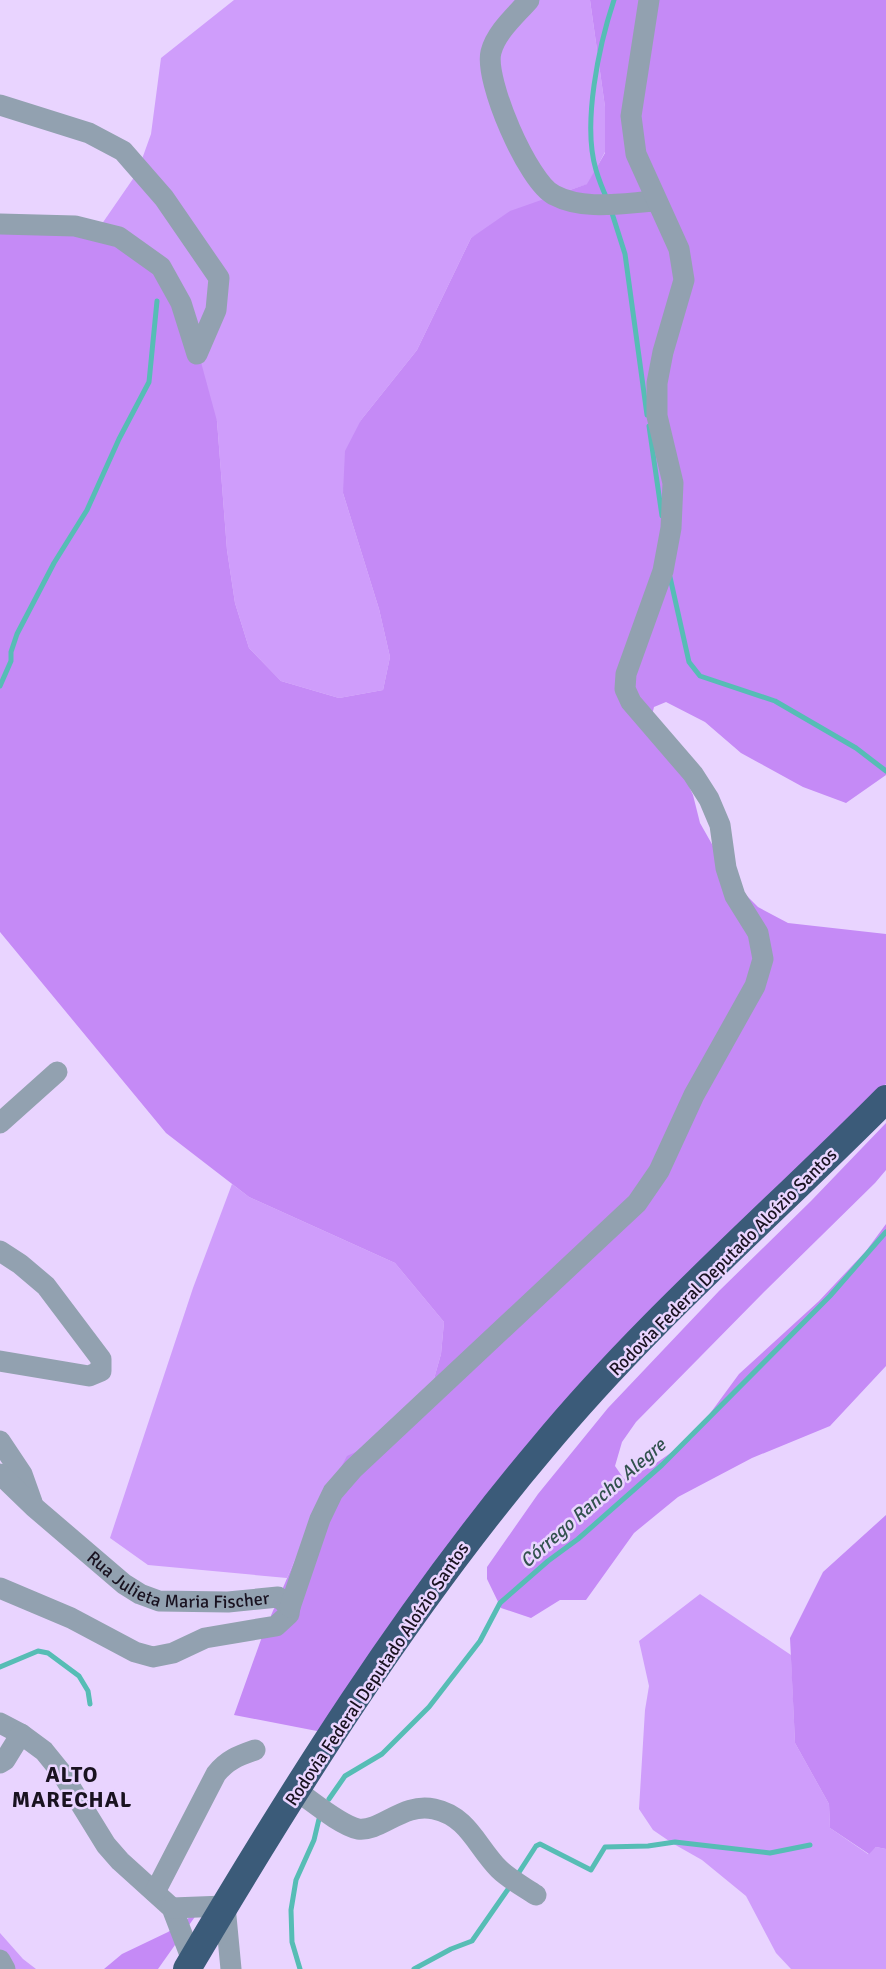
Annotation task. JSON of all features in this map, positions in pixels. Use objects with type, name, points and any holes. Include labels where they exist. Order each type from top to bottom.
[{"type":"highway","name":"Rodovia Federal Deputado Aloízio Santos","points":[[189,1965],[371,1676],[468,1538],[544,1445],[677,1302],[886,1099]]},
{"type":"street","points":[[529,0],[497,37],[491,52],[490,69],[494,86],[519,148],[536,178],[552,194],[572,202],[602,204],[656,201]]},
{"type":"street","points":[[290,1607],[320,1519],[338,1486],[502,1328],[638,1203],[659,1171],[694,1095],[755,986],[762,959],[758,933],[735,896],[726,868],[720,825],[709,799],[692,774],[631,702],[624,689],[626,674],[663,572],[671,528],[673,483],[657,416],[657,383],[663,352],[684,280],[679,248],[636,154],[631,116],[649,0]]},
{"type":"street","points":[[0,105],[89,133],[123,151],[164,198],[219,278],[216,310],[197,354],[181,303],[162,267],[119,237],[75,226],[0,224]]},
{"type":"street","points":[[0,1123],[57,1072]]},
{"type":"street","points":[[0,1251],[20,1264],[46,1286],[101,1359],[103,1367],[101,1371],[89,1376],[0,1361]]},
{"type":"street","points":[[0,1441],[22,1474],[34,1507]]},
{"type":"street","name":"Rua Julieta Maria Fischer","points":[[0,1474],[34,1507],[124,1584],[140,1594],[159,1601],[228,1602],[278,1597],[290,1607],[289,1614],[276,1626],[205,1638],[173,1653],[153,1657],[136,1652],[71,1618],[0,1588]]},
{"type":"street","points":[[0,1722],[21,1734],[44,1751],[61,1772],[106,1845],[120,1861],[172,1908],[189,1965]]},
{"type":"street","points":[[0,1763],[21,1734]]},
{"type":"street","points":[[154,1892],[216,1774],[232,1758],[255,1750]]},
{"type":"street","points":[[297,1791],[345,1824],[357,1828],[367,1829],[413,1809],[433,1809],[448,1814],[463,1823],[500,1871],[536,1895]]},
{"type":"street","points":[[172,1908],[225,1906],[231,1969]]},
{"type":"street","points":[[0,1960],[5,1969]]},
{"type":"shaded area","points":[[234,0],[590,0],[605,107],[605,152],[588,184],[552,196],[471,238],[417,350],[361,420],[343,493],[379,609],[390,657],[383,690],[339,698],[281,681],[249,648],[235,603],[227,550],[217,421],[97,231],[137,173],[151,134],[161,58]]},
{"type":"shaded area","points":[[590,0],[886,0],[886,775],[846,803],[803,787],[741,753],[705,722],[666,702],[654,707],[650,723],[680,767],[693,795],[700,823],[734,883],[758,907],[788,923],[886,934],[886,1084],[788,1185],[687,1283],[322,1732],[234,1715],[263,1634],[307,1532],[347,1456],[386,1438],[424,1414],[441,1354],[444,1322],[395,1263],[249,1197],[166,1133],[0,932],[0,234],[97,231],[180,285],[217,421],[227,550],[235,603],[249,648],[281,681],[339,698],[383,690],[390,657],[379,609],[343,493],[345,451],[361,420],[417,350],[471,238],[510,211],[587,184],[605,153],[605,107]]},
{"type":"shaded area","points":[[886,1123],[886,1170],[636,1422],[622,1442],[615,1466],[624,1479],[652,1466],[692,1438],[739,1374],[819,1301],[866,1251],[886,1224],[886,1366],[830,1426],[752,1458],[678,1497],[634,1533],[586,1600],[560,1600],[531,1618],[501,1608],[487,1579],[487,1567],[538,1494],[608,1408],[719,1291],[811,1201]]},
{"type":"shaded area","points":[[232,1184],[249,1197],[395,1263],[444,1322],[441,1354],[424,1414],[307,1532],[287,1578],[148,1565],[110,1538],[193,1288]]},
{"type":"shaded area","points":[[886,1515],[886,1849],[876,1847],[869,1854],[830,1828],[829,1804],[795,1743],[790,1638],[823,1572]]},
{"type":"shaded area","points":[[700,1594],[791,1655],[795,1743],[829,1804],[830,1828],[868,1854],[876,1847],[886,1849],[886,1969],[791,1969],[776,1953],[746,1896],[702,1860],[653,1830],[639,1809],[645,1710],[649,1686],[639,1641]]},
{"type":"shaded area","points":[[199,1911],[158,1969],[104,1969],[122,1954],[168,1932]]},
{"type":"shaded area","points":[[0,1933],[23,1959],[36,1969],[0,1969]]},
{"type":"waterway","points":[[607,199],[596,170],[592,151],[591,130],[594,85],[598,61],[614,0]]},
{"type":"waterway","points":[[611,210],[625,254],[647,415]]},
{"type":"waterway","points":[[0,686],[11,661],[11,652],[17,634],[54,563],[87,510],[119,439],[149,382],[157,301]]},
{"type":"waterway","points":[[649,426],[662,516]]},
{"type":"waterway","points":[[670,577],[689,662],[700,676],[775,701],[856,748],[886,771]]},
{"type":"waterway","name":"Córrego Rancho Alegre","points":[[329,1799],[345,1776],[382,1754],[429,1707],[480,1641],[500,1603],[548,1561],[578,1539],[662,1465],[830,1296],[886,1232]]},
{"type":"waterway","points":[[0,1667],[38,1651],[48,1653],[79,1676],[88,1691],[90,1704]]},
{"type":"waterway","name":"Córrego Rancho Alegre","points":[[300,1969],[292,1942],[291,1910],[296,1880],[314,1840],[319,1819]]},
{"type":"waterway","points":[[516,1877],[536,1846],[540,1844],[591,1870],[605,1847],[648,1846],[675,1842],[770,1853],[810,1845]]},
{"type":"waterway","points":[[414,1969],[451,1949],[472,1941],[511,1885]]},
{"type":"district","name":"ALTO MARECHAL","points":[[72,1786]]}]
